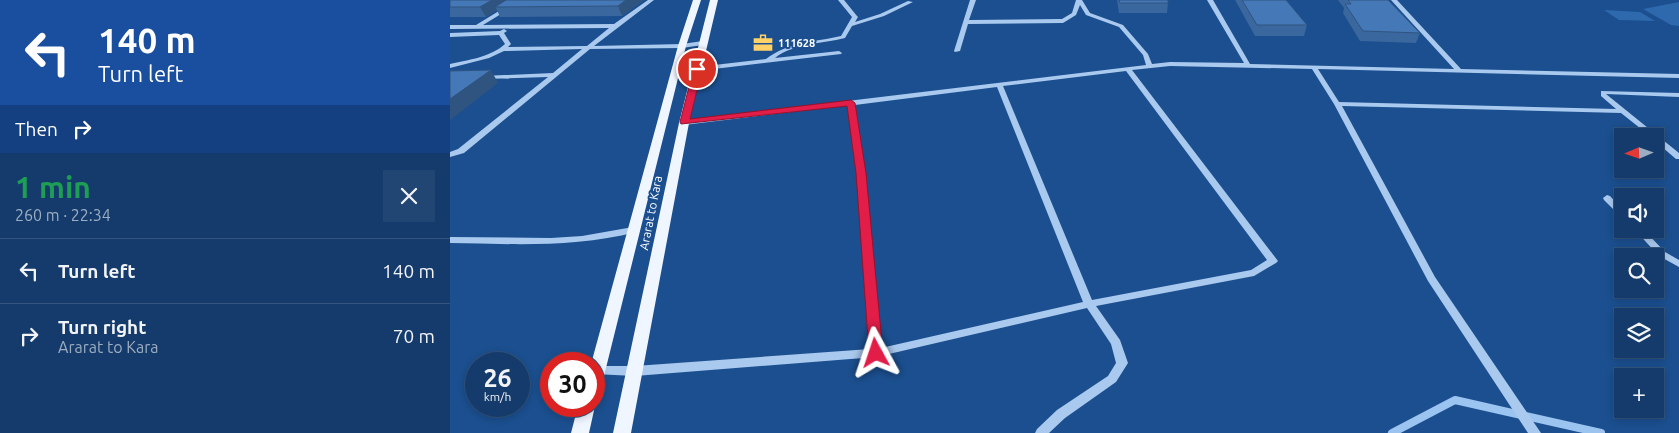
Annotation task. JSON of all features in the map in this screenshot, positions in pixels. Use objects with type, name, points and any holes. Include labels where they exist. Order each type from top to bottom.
[{"type":"main road","name":"Ararat to Kara","points":[[602,352],[682,46],[698,0]]},
{"type":"main road","name":"Ararat to Kara","points":[[622,433],[684,122],[714,0]]},
{"type":"main road","points":[[580,433],[584,417]]},
{"type":"street","points":[[478,26],[521,0]]},
{"type":"street","points":[[450,155],[461,151],[587,48],[651,0]]},
{"type":"street","points":[[768,61],[775,54],[788,47],[843,37],[854,17],[841,0]]},
{"type":"street","points":[[957,51],[973,0]]},
{"type":"street","points":[[966,22],[1063,20],[1074,14],[1079,0]]},
{"type":"street","points":[[1079,0],[1088,14],[1121,26],[1146,55],[1149,66]]},
{"type":"street","points":[[1210,0],[1248,65]]},
{"type":"street","points":[[1394,0],[1460,71]]},
{"type":"street","points":[[851,25],[882,15],[910,2]]},
{"type":"street","points":[[450,35],[501,33],[510,26]]},
{"type":"street","points":[[450,27],[615,26]]},
{"type":"street","points":[[450,66],[487,57],[503,49],[508,44],[501,33]]},
{"type":"street","points":[[503,49],[682,46],[703,43]]},
{"type":"street","points":[[697,69],[839,53]]},
{"type":"street","points":[[684,122],[1170,64],[1679,76]]},
{"type":"street","points":[[1313,66],[1337,104],[1431,279],[1522,411],[1535,433]]},
{"type":"street","points":[[605,371],[635,371],[876,353],[1089,304],[1254,273],[1273,261],[1128,69]]},
{"type":"street","points":[[478,77],[554,75]]},
{"type":"street","points":[[999,85],[1089,304],[1116,343],[1122,363],[1112,379],[1061,414],[1041,433]]},
{"type":"street","points":[[1643,128],[1603,95],[1603,92],[1679,95]]},
{"type":"street","points":[[851,103],[861,173],[876,353]]},
{"type":"street","points":[[1337,104],[1621,111]]},
{"type":"street","points":[[1664,144],[1679,157]]},
{"type":"street","points":[[1607,198],[1614,205]]},
{"type":"street","points":[[450,240],[551,242],[582,239],[633,230]]},
{"type":"street","points":[[1647,238],[1662,254],[1679,264]]},
{"type":"shaded area","points":[[1679,2],[1679,26],[1671,25],[1643,9]]},
{"type":"shaded area","points":[[1604,10],[1640,12],[1655,21],[1619,20]]},
{"type":"building","points":[[450,0],[492,0],[480,7],[450,7]]},
{"type":"building","points":[[506,0],[626,0],[618,6],[495,7]]},
{"type":"building","points":[[1119,0],[1168,0],[1168,3],[1120,3]]},
{"type":"building","points":[[1242,0],[1286,0],[1307,25],[1257,25]]},
{"type":"building","points":[[1348,0],[1388,0],[1420,33],[1363,31],[1345,4],[1351,4]]},
{"type":"building","points":[[491,70],[450,99],[450,71]]},
{"type":"waterway","points":[[1392,433],[1455,400],[1601,433]]},
{"type":"place","name":"111628","points":[[763,43]]},
{"type":"route","points":[[697,69],[684,122],[851,103],[861,173],[876,353]]}]
